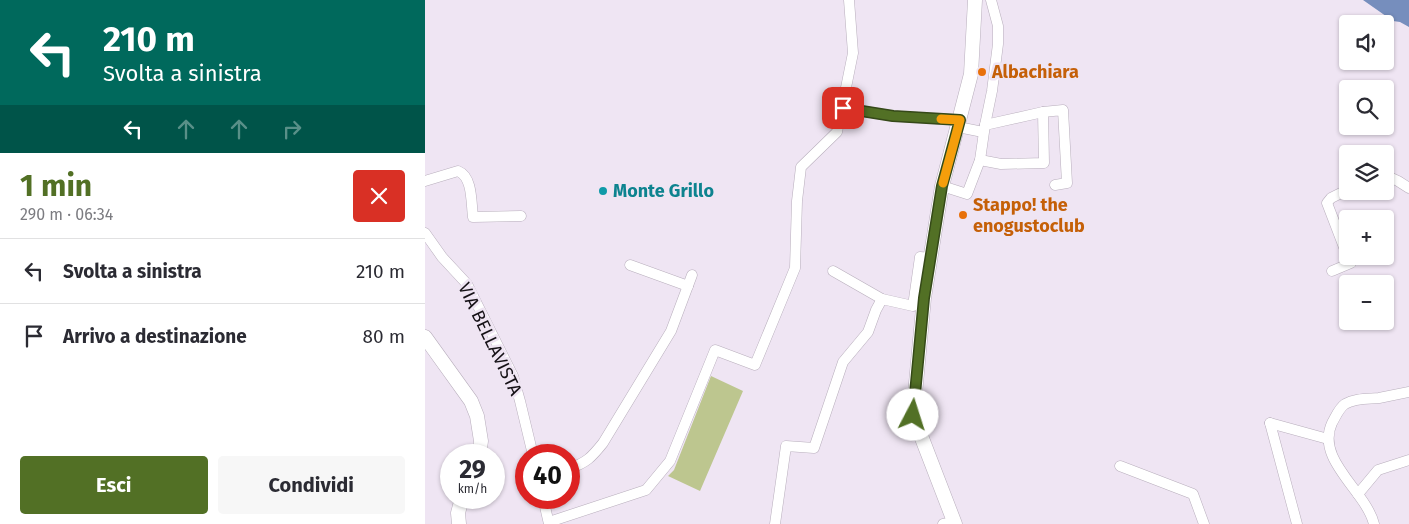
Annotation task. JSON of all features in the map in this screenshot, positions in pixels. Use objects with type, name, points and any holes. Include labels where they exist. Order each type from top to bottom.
[{"type":"street","points":[[546,509],[549,523],[646,490],[670,461],[715,350],[755,366],[795,268],[797,201],[801,167],[837,132],[853,52],[849,0]]},
{"type":"street","points":[[951,523],[913,415],[924,298],[942,186],[971,74],[975,0]]},
{"type":"street","points":[[942,186],[967,194],[980,160],[998,44],[998,26],[991,0]]},
{"type":"street","points":[[843,108],[893,116],[959,123],[984,129],[1043,112],[1063,110],[1067,183],[1055,185]]},
{"type":"street","points":[[980,160],[1001,164],[1044,163],[1043,112]]},
{"type":"street","points":[[425,181],[458,171],[462,172],[468,183],[473,217],[521,216]]},
{"type":"street","points":[[1394,179],[1409,188]]},
{"type":"street","points":[[1339,194],[1331,198],[1327,203],[1339,233]]},
{"type":"street","name":"VIA BELLAVISTA","points":[[425,233],[442,257],[467,284],[513,376],[530,444]]},
{"type":"street","points":[[833,270],[882,299],[913,306],[920,257],[931,258]]},
{"type":"street","points":[[630,264],[688,286]]},
{"type":"street","points":[[1332,271],[1346,265]]},
{"type":"street","points":[[580,464],[592,457],[603,443],[671,331],[692,275]]},
{"type":"street","points":[[775,524],[786,446],[814,448],[843,362],[868,332],[882,299]]},
{"type":"street","points":[[425,337],[471,401],[477,416],[481,444]]},
{"type":"street","points":[[1374,524],[1358,494],[1335,461],[1328,439],[1330,429],[1337,413],[1345,404],[1357,400],[1409,392]]},
{"type":"street","points":[[1297,524],[1270,423],[1328,439]]},
{"type":"street","points":[[1358,494],[1378,470],[1409,460]]},
{"type":"street","points":[[1120,466],[1193,494],[1204,524]]},
{"type":"street","points":[[459,509],[459,524]]},
{"type":"green space","points":[[711,376],[743,391],[700,491],[668,476],[674,470]]},
{"type":"water","points":[[1363,0],[1409,0],[1409,27],[1394,21],[1394,15],[1384,15]]},
{"type":"slow traffic","points":[[941,119],[960,120],[943,183]]},
{"type":"place","name":"Albachiara","points":[[982,72]]},
{"type":"place","name":"Monte Grillo","points":[[603,191]]},
{"type":"place","name":"Stappo! the enogustoclub","points":[[963,215]]},
{"type":"route","points":[[843,108],[893,116],[960,120],[942,186],[924,298],[913,415]]}]
